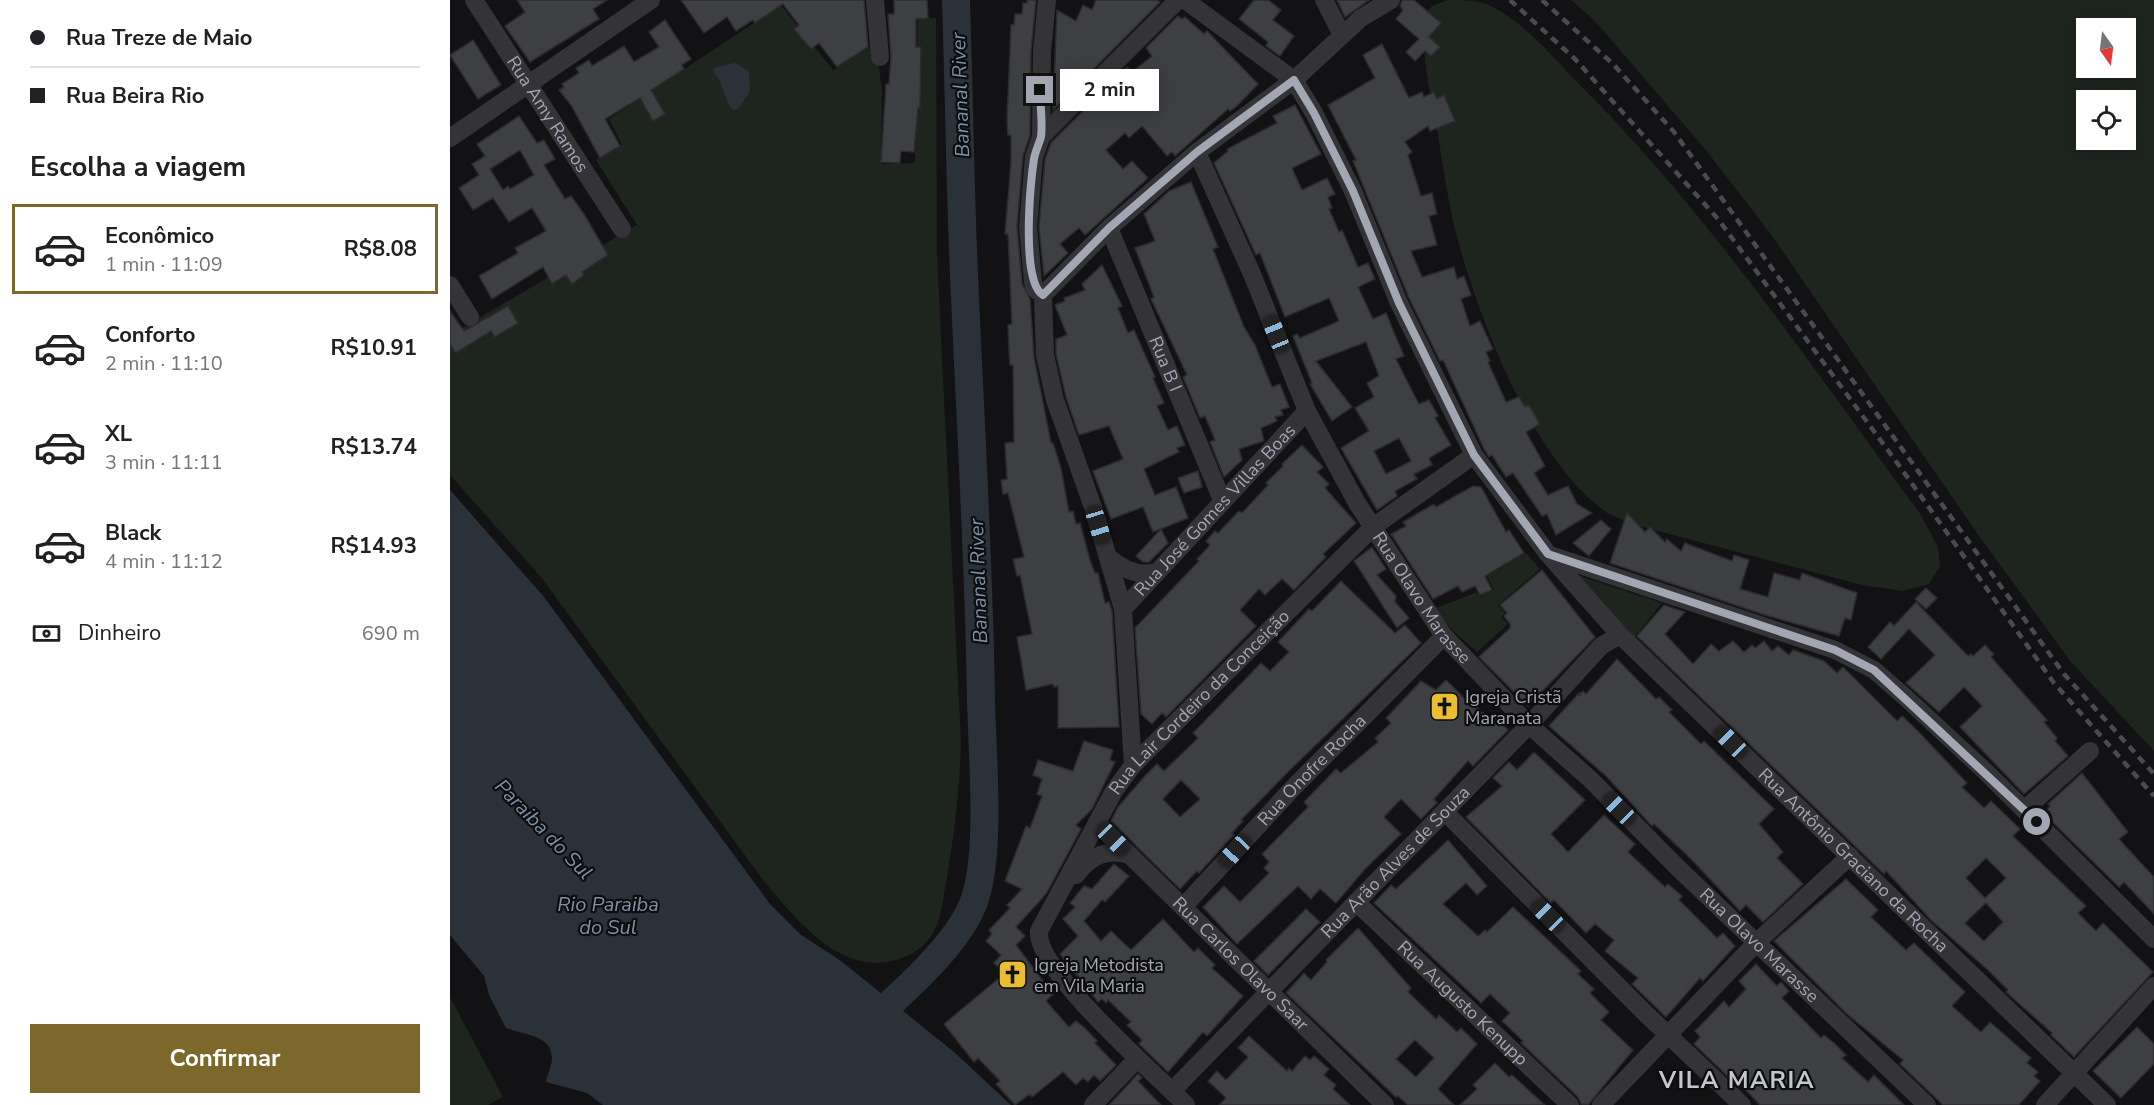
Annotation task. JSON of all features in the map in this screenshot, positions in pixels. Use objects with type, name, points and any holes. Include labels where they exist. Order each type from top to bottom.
[{"type":"street","name":"Rua Amy Ramos","points":[[474,0],[622,229]]},
{"type":"street","points":[[450,138],[651,0]]},
{"type":"street","points":[[875,0],[880,57]]},
{"type":"street","points":[[1043,295],[1035,289],[1033,282],[1028,227],[1034,157],[1041,137],[1042,51],[1047,0]]},
{"type":"street","points":[[1041,137],[1178,0]]},
{"type":"street","name":"Rua Antônio Graciano da Rocha","points":[[1185,0],[1294,80],[1314,113],[1353,191],[1399,303],[1474,455],[1548,554],[1620,635],[2108,1105]]},
{"type":"street","points":[[1324,0],[1342,35]]},
{"type":"street","points":[[1133,765],[1123,609],[1108,557],[1055,400],[1045,355],[1043,295],[1109,228],[1197,152],[1294,80],[1361,18],[1391,0]]},
{"type":"street","name":"Rua Olavo Marasse","points":[[1197,152],[1252,274],[1306,411],[1372,527],[1444,636],[1529,725],[1590,779],[1686,876],[1758,941],[1927,1105]]},
{"type":"street","name":"Rua B I","points":[[1109,228],[1222,500]]},
{"type":"street","points":[[450,285],[470,317]]},
{"type":"street","name":"Rua José Gomes Villas Boas","points":[[1123,609],[1306,411]]},
{"type":"street","name":"Rua Lair Cordeiro da Conceição","points":[[1048,913],[1114,791],[1133,765],[1372,527],[1474,455]]},
{"type":"street","points":[[1548,554],[1835,650],[1860,661],[1905,697],[2024,810],[2154,939]]},
{"type":"street","points":[[1108,557],[1132,571],[1144,574],[1157,572]]},
{"type":"street","name":"Rua Arão Alves de Souza","points":[[1172,1091],[1529,725],[1601,646],[1620,635]]},
{"type":"street","name":"Rua Onofre Rocha","points":[[1183,907],[1292,789],[1444,636]]},
{"type":"street","points":[[2024,810],[2090,751]]},
{"type":"street","points":[[1445,812],[1742,1105]]},
{"type":"street","name":"Rua Carlos Olavo Saar","points":[[1097,823],[1385,1105]]},
{"type":"street","points":[[1130,855],[1110,852],[1089,860],[1048,913],[1039,931],[1040,947],[1067,983],[1136,1060],[1186,1105]]},
{"type":"street","points":[[1601,1105],[1667,1033],[1758,941],[1850,856]]},
{"type":"street","name":"Rua Augusto Kenupp","points":[[1356,902],[1570,1105]]},
{"type":"street","points":[[2045,1105],[2154,986]]},
{"type":"street","points":[[1093,1105],[1136,1060]]},
{"type":"shaded area","points":[[1448,0],[1474,1],[1489,5],[1525,29],[1625,132],[1715,237],[1799,347],[1921,515],[1938,547],[1940,566],[1929,584],[1903,591],[1862,585],[1639,526],[1605,511],[1578,487],[1552,455],[1507,375],[1488,331],[1460,248],[1447,193],[1424,45],[1425,14],[1432,6]]},
{"type":"shaded area","points":[[1571,0],[2154,0],[2154,751],[2071,662],[1979,536],[1770,233],[1705,149],[1595,21]]},
{"type":"shaded area","points":[[781,5],[833,70],[875,44],[882,88],[881,164],[915,163],[918,19],[936,18],[937,257],[961,742],[959,778],[949,865],[936,927],[930,938],[916,951],[899,959],[878,963],[858,960],[839,953],[805,927],[790,911],[763,880],[541,577],[450,475],[450,335],[637,225],[596,160],[622,145],[609,119]]},
{"type":"shaded area","points":[[1526,553],[1540,569],[1498,605],[1505,613],[1501,617],[1508,624],[1477,652],[1452,630],[1436,608],[1477,592],[1480,596],[1494,590],[1487,576]]},
{"type":"shaded area","points":[[1574,574],[1662,603],[1632,640]]},
{"type":"shaded area","points":[[450,997],[503,1097],[488,1105],[450,1105]]},
{"type":"water","points":[[735,63],[749,71],[750,91],[738,109],[733,110],[727,102],[714,68]]},
{"type":"water","name":"Rio Paraiba do Sul","points":[[450,490],[544,597],[770,904],[800,934],[841,961],[954,1052],[1011,1105],[603,1105],[587,1093],[546,1082],[552,1058],[547,1044],[535,1037],[506,1028],[489,995],[484,976],[450,935]]},
{"type":"building","points":[[517,0],[607,0],[593,9],[599,19],[530,62],[505,26],[525,12]]},
{"type":"building","points":[[681,0],[864,0],[868,47],[837,67],[819,43],[811,49],[794,29],[799,25],[783,4],[755,23],[753,20],[736,31],[727,17],[704,33]]},
{"type":"building","points":[[894,0],[927,0],[928,18],[916,19],[916,47],[921,47],[920,108],[918,108],[914,152],[901,151],[900,163],[881,162],[886,84],[889,84],[891,56],[888,14],[894,14]]},
{"type":"building","points":[[1027,0],[1036,0],[1031,51],[1030,135],[1023,156],[1017,226],[1022,283],[1030,299],[1034,357],[1051,443],[1053,443],[1061,468],[1069,512],[1073,511],[1076,524],[1080,523],[1090,560],[1095,573],[1098,573],[1105,603],[1109,602],[1112,611],[1119,727],[1058,728],[1058,686],[1054,687],[1053,684],[1026,690],[1017,637],[1032,634],[1020,575],[1017,576],[1013,559],[1024,557],[1008,493],[1003,494],[1001,480],[1007,479],[1005,443],[1014,442],[1013,365],[1010,365],[1008,325],[1012,324],[1008,234],[1005,234],[1011,162],[1011,135],[1008,135],[1007,120],[1011,25],[1014,25],[1015,14],[1022,14],[1023,3],[1027,3]]},
{"type":"building","points":[[1096,0],[1157,0],[1160,2],[1053,110],[1057,10],[1076,21],[1083,5],[1092,10]]},
{"type":"building","points":[[1254,0],[1268,0],[1281,10],[1273,20],[1294,36],[1280,56],[1266,46],[1268,42],[1239,19]]},
{"type":"building","points":[[1337,0],[1369,0],[1345,17]]},
{"type":"building","points":[[1402,0],[1414,0],[1441,23],[1429,37],[1440,47],[1431,56],[1425,51],[1415,61],[1406,52],[1419,39],[1396,19],[1403,10],[1400,6]]},
{"type":"building","points":[[1178,16],[1182,19],[1185,17],[1204,34],[1207,31],[1258,84],[1237,106],[1230,111],[1228,109],[1175,156],[1172,152],[1167,156],[1142,126],[1129,138],[1125,133],[1106,150],[1123,169],[1132,161],[1148,178],[1085,235],[1079,228],[1060,244],[1068,253],[1044,276],[1039,227],[1045,159],[1051,143],[1127,67],[1132,72],[1152,56],[1146,48]]},
{"type":"building","points":[[665,20],[691,59],[682,65],[684,69],[651,90],[665,114],[653,121],[640,98],[605,119],[620,146],[600,158],[571,105],[559,90],[564,87],[562,84],[579,73],[576,68],[589,60],[592,66],[624,46],[634,62],[659,47],[649,32]]},
{"type":"building","points":[[473,40],[501,85],[478,99],[450,55]]},
{"type":"building","points":[[1382,44],[1409,98],[1422,92],[1424,97],[1434,92],[1437,99],[1444,95],[1455,121],[1430,131],[1428,126],[1405,142],[1412,152],[1408,155],[1421,196],[1432,193],[1437,214],[1429,216],[1437,245],[1411,251],[1422,277],[1454,267],[1457,279],[1464,276],[1471,295],[1461,299],[1470,326],[1480,321],[1493,349],[1486,352],[1490,361],[1488,362],[1506,402],[1519,397],[1525,407],[1529,405],[1540,424],[1526,432],[1545,466],[1534,473],[1548,495],[1568,486],[1577,504],[1592,513],[1556,535],[1547,514],[1542,516],[1513,473],[1506,477],[1492,455],[1489,457],[1484,449],[1443,360],[1440,361],[1409,298],[1353,161],[1356,160],[1328,105],[1375,78],[1363,55]]},
{"type":"building","points":[[1295,105],[1321,154],[1292,168],[1302,190],[1327,178],[1335,194],[1328,197],[1332,208],[1329,209],[1339,232],[1342,230],[1358,267],[1368,263],[1375,279],[1358,287],[1373,319],[1386,313],[1404,356],[1396,359],[1419,404],[1429,400],[1438,416],[1435,418],[1451,445],[1429,458],[1432,465],[1414,474],[1417,479],[1395,491],[1397,496],[1377,510],[1341,448],[1369,431],[1355,408],[1374,397],[1367,383],[1379,376],[1366,342],[1316,361],[1352,407],[1332,421],[1310,384],[1312,383],[1293,336],[1297,334],[1300,338],[1339,321],[1329,298],[1285,317],[1260,253],[1256,255],[1214,163],[1228,151],[1227,149],[1277,123],[1273,116]],"holes":[[[1399,438],[1411,461],[1386,474],[1374,451]]]},
{"type":"building","points":[[519,116],[537,143],[544,140],[555,159],[544,165],[565,199],[571,196],[584,214],[608,255],[582,272],[584,275],[572,284],[566,275],[552,284],[543,267],[492,299],[479,276],[518,253],[515,248],[546,231],[532,208],[509,222],[493,198],[473,210],[459,188],[479,175],[472,164],[485,156],[477,144]],"holes":[[[520,150],[534,175],[510,189],[508,186],[503,190],[490,169]]]},
{"type":"building","points":[[1191,182],[1218,247],[1213,249],[1244,327],[1255,345],[1272,387],[1280,384],[1289,407],[1281,410],[1283,415],[1275,417],[1277,421],[1261,428],[1264,441],[1239,449],[1242,460],[1224,477],[1210,442],[1215,440],[1205,416],[1200,418],[1183,377],[1187,375],[1151,299],[1154,297],[1135,248],[1155,241],[1144,214],[1169,191]]},
{"type":"building","points":[[1102,265],[1122,306],[1118,308],[1128,333],[1134,330],[1155,377],[1153,378],[1164,403],[1157,406],[1168,430],[1177,426],[1185,445],[1177,448],[1179,452],[1144,469],[1155,495],[1176,487],[1188,518],[1153,532],[1143,507],[1111,519],[1093,471],[1123,459],[1109,426],[1079,435],[1066,397],[1056,354],[1056,339],[1067,335],[1055,305],[1065,301],[1064,298],[1085,290],[1082,284]]},
{"type":"building","points":[[508,306],[518,323],[495,337],[491,331],[456,353],[450,344],[450,311],[464,331]]},
{"type":"building","points":[[1302,445],[1323,467],[1317,472],[1329,484],[1325,488],[1356,523],[1323,554],[1326,557],[1294,590],[1282,579],[1265,595],[1259,589],[1240,610],[1256,626],[1166,717],[1162,713],[1152,724],[1141,714],[1135,628],[1199,561],[1197,559],[1210,545],[1206,541],[1215,531],[1218,533],[1239,511],[1242,513],[1268,485],[1266,483],[1283,466],[1282,464]]},
{"type":"building","points":[[1198,471],[1202,487],[1184,493],[1178,478]]},
{"type":"building","points":[[1473,486],[1481,487],[1506,532],[1509,530],[1524,553],[1485,576],[1492,590],[1480,595],[1475,586],[1462,592],[1458,586],[1433,599],[1391,534],[1406,526],[1403,522],[1434,504],[1436,507]]},
{"type":"building","points":[[1627,513],[1645,532],[1650,527],[1665,542],[1667,539],[1681,551],[1685,543],[1732,561],[1734,555],[1749,560],[1740,589],[1768,597],[1774,573],[1800,580],[1802,573],[1857,593],[1851,620],[1845,618],[1839,636],[1765,615],[1610,563]]},
{"type":"building","points":[[1601,520],[1611,529],[1589,556],[1573,543]]},
{"type":"building","points":[[1161,529],[1168,543],[1149,562],[1143,562],[1136,556]]},
{"type":"building","points":[[1372,547],[1386,569],[1377,575],[1396,596],[1395,602],[1409,618],[1397,628],[1354,561]]},
{"type":"building","points":[[1542,570],[1595,637],[1528,706],[1479,657],[1510,628],[1504,616],[1507,613],[1500,605]]},
{"type":"building","points":[[1341,581],[1395,633],[1405,625],[1421,643],[1241,820],[1243,821],[1232,833],[1234,835],[1199,873],[1197,871],[1180,889],[1111,821],[1118,807],[1143,778],[1157,764],[1164,771],[1198,738],[1193,733],[1261,663],[1270,671],[1289,652],[1278,642],[1309,609],[1312,611]],"holes":[[[1181,780],[1200,799],[1180,817],[1163,799]]]},
{"type":"building","points":[[1926,588],[1937,598],[1926,609],[1915,599]]},
{"type":"building","points":[[1916,602],[1968,656],[1971,654],[1973,656],[1985,645],[1994,654],[1991,657],[2047,720],[2044,722],[2057,738],[2055,741],[2068,756],[2024,794],[1960,727],[1982,706],[1964,687],[1939,712],[1906,683],[1935,655],[1909,629],[1881,659],[1868,647],[1890,622],[1894,626]]},
{"type":"building","points":[[1664,605],[1685,612],[1665,634],[1693,664],[1711,644],[1719,651],[1733,641],[1744,652],[1752,645],[1755,648],[1764,641],[1772,651],[1778,646],[1789,655],[1793,650],[1824,661],[1837,673],[1843,667],[1897,721],[1902,716],[1917,730],[1967,783],[1962,787],[1984,808],[1991,801],[2020,829],[2013,836],[2086,906],[2078,913],[2096,931],[2103,923],[2153,972],[2074,1057],[2051,1035],[2052,1033],[2006,992],[2008,990],[1988,970],[1932,921],[1886,871],[1884,874],[1637,636]],"holes":[[[1986,858],[2006,878],[1985,898],[1966,878]],[[1986,903],[2003,922],[1984,941],[1965,923]]]},
{"type":"building","points":[[1617,659],[1656,699],[1659,697],[1672,710],[1669,712],[1701,744],[1704,741],[1774,809],[1759,824],[1783,852],[1777,858],[1803,884],[1763,922],[1746,905],[1740,911],[1690,858],[1654,824],[1652,826],[1606,776],[1549,726],[1580,692],[1579,696],[1583,691],[1586,694]]},
{"type":"building","points":[[1446,680],[1469,703],[1471,701],[1488,718],[1492,713],[1508,730],[1473,766],[1468,761],[1434,799],[1437,803],[1421,819],[1401,799],[1384,817],[1401,834],[1366,868],[1336,903],[1320,889],[1311,899],[1298,886],[1237,944],[1203,907],[1224,886],[1240,902],[1269,873],[1264,868],[1269,862],[1262,854],[1308,807],[1304,802],[1336,769],[1341,773],[1378,742],[1375,738],[1391,723],[1386,718],[1421,681],[1436,690]]},
{"type":"building","points":[[1084,741],[1113,750],[1110,760],[1115,762],[1092,809],[1076,825],[1081,829],[1046,894],[1016,927],[1025,936],[1016,945],[1053,994],[1046,1001],[1069,1027],[1076,1021],[1085,1028],[1097,1041],[1095,1043],[1116,1065],[1100,1081],[1094,1075],[1088,1082],[1083,1078],[1076,1085],[1063,1072],[1032,1097],[1030,1094],[1015,1105],[996,1084],[1000,1081],[978,1058],[974,1062],[944,1024],[1005,973],[994,963],[1001,955],[986,941],[992,934],[989,930],[1010,908],[1007,905],[1022,889],[1005,881],[1026,826],[1030,828],[1042,796],[1037,794],[1042,779],[1033,775],[1038,760],[1073,771]]},
{"type":"building","points":[[1534,752],[1585,800],[1551,834],[1568,852],[1604,815],[1635,844],[1628,852],[1665,887],[1668,884],[1682,896],[1679,900],[1717,938],[1723,933],[1735,946],[1703,981],[1700,978],[1666,1017],[1632,984],[1638,978],[1605,951],[1614,940],[1595,924],[1586,933],[1554,900],[1551,903],[1466,817],[1502,786],[1493,778],[1509,762],[1517,770]]},
{"type":"building","points":[[2082,773],[2128,832],[2119,839],[2154,877],[2154,914],[2124,882],[2119,887],[2043,813],[2050,806],[2048,804]]},
{"type":"building","points":[[1448,840],[1487,886],[1477,895],[1466,883],[1443,904],[1478,936],[1485,930],[1487,932],[1513,907],[1581,971],[1578,974],[1594,989],[1590,993],[1609,1012],[1601,1020],[1633,1050],[1588,1105],[1581,1104],[1578,1097],[1521,1043],[1523,1041],[1502,1021],[1510,1013],[1490,994],[1481,1003],[1374,903],[1391,885],[1396,889]]},
{"type":"building","points":[[1114,864],[1129,876],[1105,902],[1102,900],[1084,921],[1101,941],[1111,931],[1131,950],[1163,919],[1194,952],[1198,948],[1215,965],[1212,968],[1243,996],[1207,1036],[1203,1032],[1168,1072],[1139,1044],[1142,1040],[1127,1025],[1131,1022],[1108,1000],[1106,1003],[1102,999],[1098,1002],[1060,954],[1078,936],[1063,919],[1075,907],[1070,903],[1084,886],[1092,889]]},
{"type":"building","points":[[1846,879],[1878,910],[1871,917],[1906,950],[1914,943],[1965,992],[1952,1006],[1981,1032],[1990,1022],[2031,1058],[2027,1063],[2038,1072],[2034,1076],[2040,1081],[2019,1105],[1943,1105],[1900,1064],[1903,1060],[1847,1014],[1774,941]]},
{"type":"building","points":[[1306,909],[1320,922],[1268,975],[1254,961]]},
{"type":"building","points":[[1358,928],[1411,988],[1408,992],[1436,1019],[1439,1015],[1457,1032],[1461,1028],[1477,1044],[1438,1089],[1454,1105],[1408,1105],[1398,1096],[1396,1097],[1286,993],[1304,973],[1311,980],[1327,962],[1326,960]],"holes":[[[1415,1040],[1434,1058],[1416,1077],[1396,1059]]]},
{"type":"building","points":[[1756,964],[1777,986],[1781,982],[1789,991],[1782,998],[1821,1038],[1824,1035],[1835,1044],[1846,1055],[1842,1058],[1868,1082],[1874,1075],[1904,1105],[1760,1105],[1741,1085],[1739,1087],[1694,1044],[1700,1037],[1695,1031],[1724,1001],[1729,1007],[1746,989],[1739,981]]},
{"type":"building","points":[[2137,1027],[2154,1044],[2154,1064],[2121,1098],[2093,1071]]},
{"type":"building","points":[[1249,1036],[1287,1071],[1289,1068],[1292,1071],[1305,1056],[1310,1060],[1314,1056],[1329,1069],[1324,1075],[1336,1085],[1333,1089],[1350,1105],[1219,1105],[1226,1098],[1208,1081],[1217,1071],[1226,1080],[1248,1057],[1238,1048]]},
{"type":"building","points":[[1495,1063],[1545,1105],[1460,1105],[1477,1089],[1473,1085]]},
{"type":"building","points":[[1138,1074],[1142,1078],[1138,1081],[1161,1105],[1109,1105]]},
{"type":"waterway","name":"Bananal River","points":[[863,1028],[925,971],[954,937],[973,904],[979,884],[982,860],[984,804],[978,594],[963,241],[956,0]]},
{"type":"railway","points":[[1510,0],[1575,59],[1718,219],[1898,464],[2054,683],[2154,796]]},
{"type":"railway","points":[[1542,0],[1614,65],[1674,132],[2064,674],[2154,774]]},
{"type":"place","name":"Igreja Cristã Maranata","points":[[1444,707]]},
{"type":"place","name":"Igreja Metodista em Vila Maria","points":[[1013,975]]},
{"type":"district","name":"VILA MARIA","points":[[1737,1080]]},
{"type":"route","points":[[1040,90],[1041,137],[1034,157],[1028,227],[1033,282],[1038,292],[1043,295],[1109,228],[1197,152],[1294,80],[1314,113],[1353,191],[1399,303],[1474,455],[1548,554],[1851,656],[1874,670],[1905,697],[2037,822]]},
{"type":"water label","name":"Paraiba do Sul","points":[[544,829]]}]
